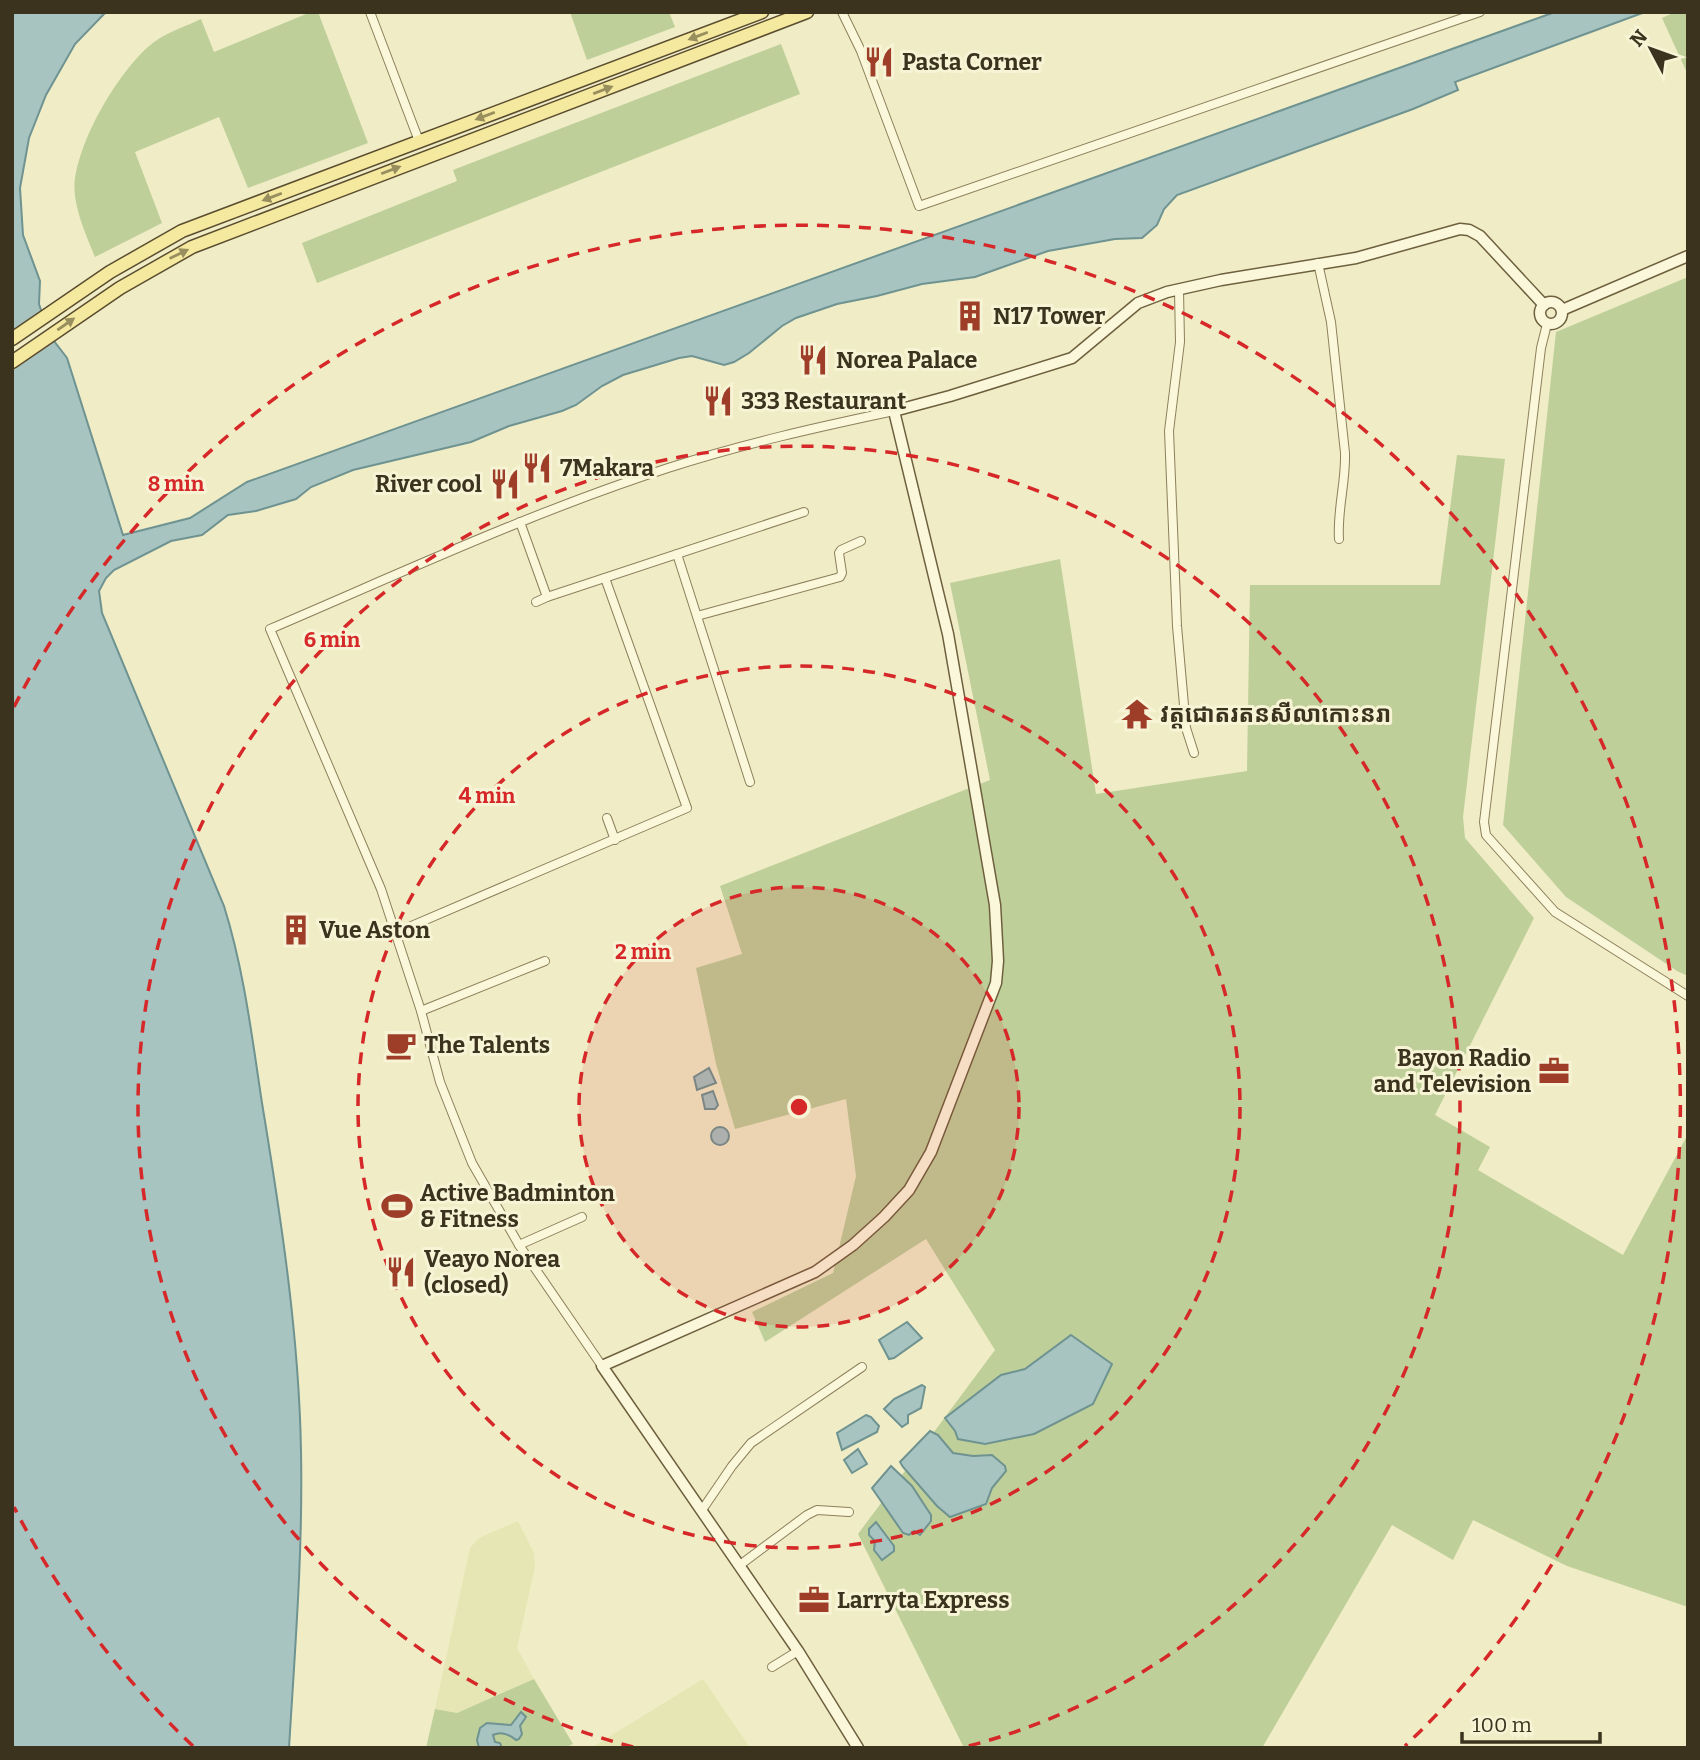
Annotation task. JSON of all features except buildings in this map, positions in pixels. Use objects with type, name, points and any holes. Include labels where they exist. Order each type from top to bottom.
[{"type":"main road","points":[[12,339],[110,272],[182,231],[762,12]]},
{"type":"main road","points":[[12,362],[163,261],[220,235],[807,12]]},
{"type":"street","points":[[369,12],[419,141]]},
{"type":"street","points":[[842,12],[861,51],[919,206],[1480,12]]},
{"type":"street","points":[[858,1748],[798,1651],[519,1245],[485,1188],[458,1130],[440,1082],[421,1011],[381,889],[270,629],[520,522],[699,459],[820,427],[894,411],[1072,358],[1139,303],[1179,290],[1356,258],[1460,229],[1469,230],[1479,236],[1544,304]]},
{"type":"street","points":[[1547,324],[1558,322],[1562,310],[1688,256]]},
{"type":"street","points":[[1318,263],[1333,332],[1345,453],[1346,471],[1338,519],[1339,539]]},
{"type":"street","points":[[1179,290],[1180,342],[1169,430],[1172,523],[1186,728],[1194,753]]},
{"type":"street","points":[[1544,304],[1556,303],[1562,310]]},
{"type":"street","points":[[1544,304],[1540,316],[1547,324]]},
{"type":"street","points":[[1547,324],[1541,348],[1484,822],[1486,835],[1555,912],[1688,996]]},
{"type":"street","points":[[602,1366],[815,1272],[853,1245],[884,1217],[909,1190],[931,1152],[989,1007],[996,983],[998,961],[995,905],[948,634],[894,411]]},
{"type":"street","points":[[536,602],[804,512]]},
{"type":"street","points":[[520,522],[547,597]]},
{"type":"street","points":[[697,616],[840,577],[841,550],[861,541]]},
{"type":"street","points":[[677,554],[750,782]]},
{"type":"street","points":[[395,933],[687,808],[605,578]]},
{"type":"street","points":[[607,818],[615,839]]},
{"type":"street","points":[[421,1011],[545,961]]},
{"type":"street","points":[[519,1245],[582,1217]]},
{"type":"street","points":[[702,1510],[751,1443],[862,1367]]},
{"type":"street","points":[[740,1566],[817,1510],[849,1512]]},
{"type":"street","points":[[772,1667],[798,1651]]},
{"type":"green space","points":[[311,12],[318,12],[368,143],[248,188],[219,117],[135,152],[162,223],[95,257],[78,212],[75,178],[80,157],[100,111],[128,68],[157,40],[201,19],[214,52]]},
{"type":"green space","points":[[570,12],[669,12],[675,27],[587,60]]},
{"type":"green space","points":[[1675,12],[1688,12],[1688,75],[1662,18]]},
{"type":"green space","points":[[781,44],[800,94],[317,283],[302,243],[457,181],[453,170]]},
{"type":"green space","points":[[1688,277],[1688,976],[1566,897],[1503,825],[1556,332]]},
{"type":"green space","points":[[1457,455],[1505,459],[1463,817],[1465,838],[1534,918],[1435,1115],[1490,1147],[1478,1170],[1623,1255],[1688,1134],[1688,1607],[1567,1566],[1473,1520],[1453,1560],[1392,1525],[1262,1748],[964,1748],[858,1534],[995,1350],[926,1239],[765,1342],[752,1312],[833,1273],[856,1176],[846,1099],[735,1129],[716,1064],[696,968],[742,954],[720,886],[990,780],[950,583],[1060,559],[1096,794],[1247,771],[1250,585],[1440,585]]},
{"type":"green space","points":[[518,1521],[534,1553],[535,1567],[517,1648],[534,1679],[457,1713],[435,1709],[470,1548],[479,1538]]},
{"type":"green space","points":[[534,1679],[573,1744],[565,1748],[426,1748],[435,1709],[457,1713]]},
{"type":"green space","points":[[703,1679],[750,1748],[591,1748]]},
{"type":"water","points":[[12,12],[106,12],[75,44],[46,95],[29,138],[20,188],[23,235],[40,281],[39,304],[54,341],[67,358],[123,535],[190,518],[247,482],[1555,12],[1645,12],[1455,82],[1458,90],[1413,109],[1177,195],[1164,209],[1157,225],[1142,238],[1115,239],[1048,251],[975,277],[922,284],[837,304],[796,318],[734,362],[724,365],[692,356],[623,375],[562,411],[509,426],[471,442],[353,470],[311,487],[296,499],[256,511],[228,515],[202,535],[171,541],[114,570],[106,578],[99,591],[102,613],[224,906],[237,954],[251,1029],[288,1277],[300,1407],[301,1525],[289,1748],[12,1748]]},
{"type":"water","points":[[709,1068],[716,1083],[697,1090],[694,1077]]},
{"type":"water","points":[[713,1091],[718,1105],[715,1109],[705,1109],[702,1095]]},
{"type":"water","points":[[720,1127],[726,1130],[729,1136],[726,1142],[720,1145],[714,1142],[711,1136],[714,1130]]},
{"type":"water","points":[[907,1322],[922,1338],[889,1359],[879,1340]]},
{"type":"water","points":[[1071,1335],[1112,1364],[1093,1404],[1034,1434],[985,1444],[958,1439],[945,1418],[1001,1375],[1025,1369]]},
{"type":"water","points":[[922,1385],[925,1387],[921,1408],[908,1415],[908,1423],[902,1427],[884,1409],[894,1399]]},
{"type":"water","points":[[866,1415],[879,1426],[877,1432],[842,1450],[837,1433]]},
{"type":"water","points":[[930,1431],[938,1435],[953,1453],[992,1455],[1005,1466],[1006,1471],[992,1488],[986,1504],[950,1517],[903,1467],[900,1462]]},
{"type":"water","points":[[858,1449],[867,1464],[852,1473],[844,1460]]},
{"type":"water","points":[[891,1466],[912,1486],[931,1515],[931,1521],[920,1535],[914,1531],[909,1535],[903,1533],[872,1488]]},
{"type":"water","points":[[876,1522],[894,1546],[894,1551],[882,1560],[874,1550],[875,1541],[869,1535],[869,1529]]},
{"type":"water","points":[[521,1712],[526,1717],[520,1726],[522,1734],[519,1739],[499,1733],[493,1735],[495,1742],[500,1743],[502,1748],[479,1748],[477,1740],[480,1728],[487,1723],[511,1725]]},
{"type":"pier","points":[[48,321],[58,339],[12,371],[12,332]]},
{"type":"place","name":"Pasta Corner","points":[[879,62]]},
{"type":"place","name":"N17 Tower","points":[[970,316]]},
{"type":"place","name":"Norea Palace","points":[[813,360]]},
{"type":"place","name":"333 Restaurant","points":[[718,401]]},
{"type":"place","name":"7Makara","points":[[537,468]]},
{"type":"place","name":"River cool","points":[[505,484]]},
{"type":"place","name":"វត្តជោតរតនសីលាកោះនរា","points":[[1137,714]]},
{"type":"place","name":"Vue Aston","points":[[296,930]]},
{"type":"place","name":"The Talents","points":[[401,1045]]},
{"type":"place","name":"Bayon Radio and Television","points":[[1554,1071]]},
{"type":"place","name":"Active Badminton & Fitness","points":[[397,1206]]},
{"type":"place","name":"Veayo Norea (closed)","points":[[401,1272]]},
{"type":"place","name":"Larryta Express","points":[[814,1600]]}]
